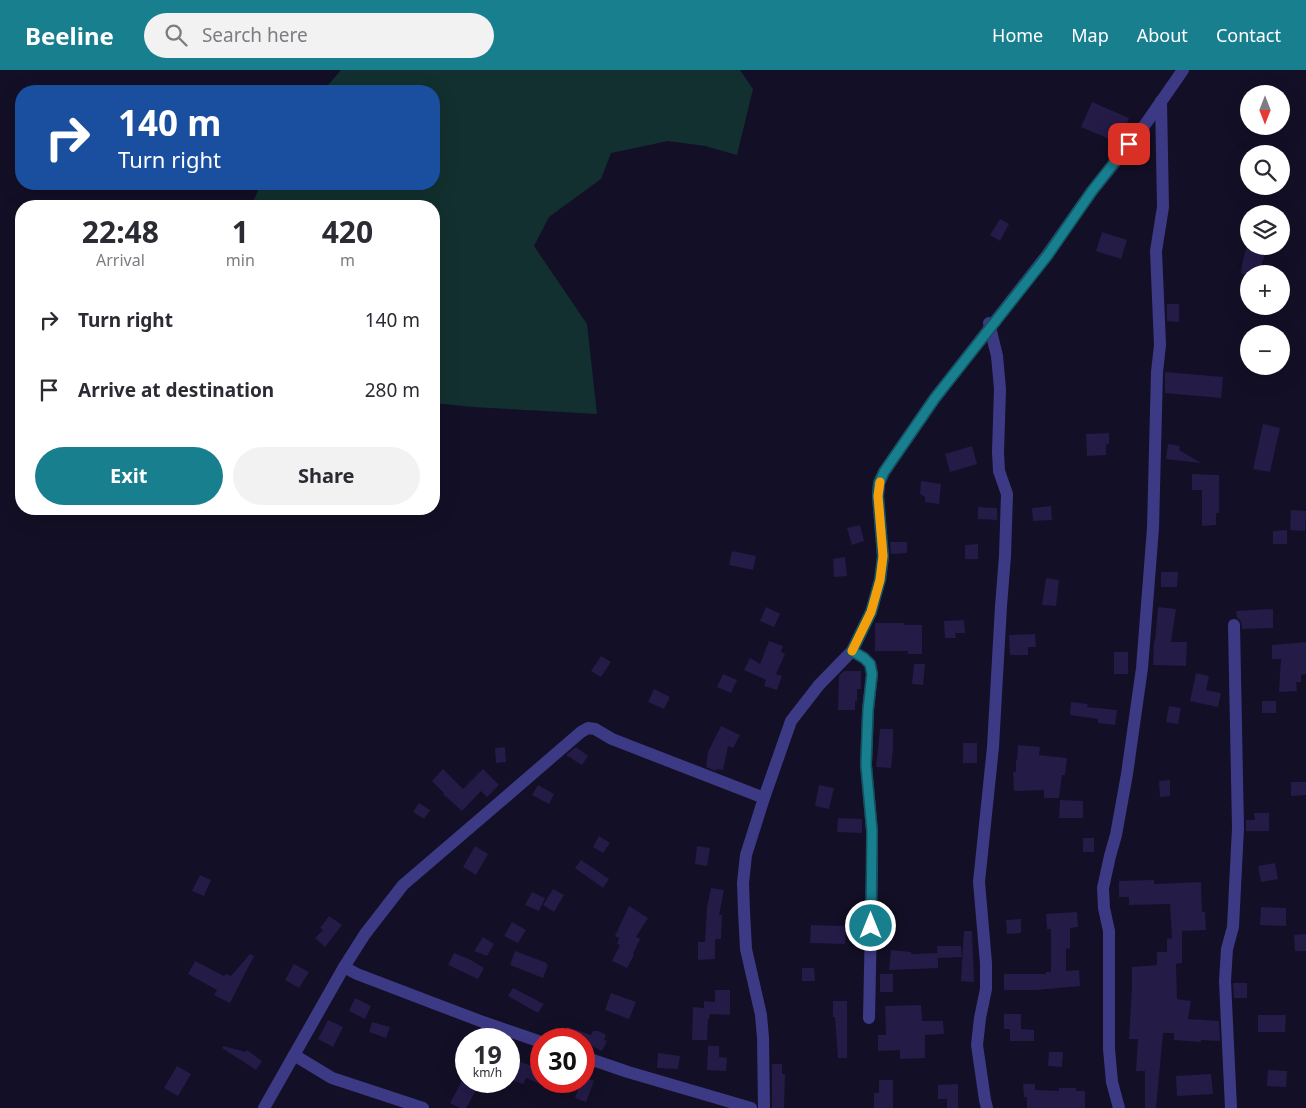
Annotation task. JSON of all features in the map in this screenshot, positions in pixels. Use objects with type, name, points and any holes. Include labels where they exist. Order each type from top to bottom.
[{"type":"street","points":[[764,1108],[761,1015],[746,949],[743,883],[746,855],[791,721],[819,685],[852,651],[871,612],[880,580],[883,556],[878,496],[879,483],[884,472],[989,323],[1047,256],[1092,191],[1142,129],[1182,70]]},
{"type":"street","points":[[1118,1108],[1112,1082],[1108,1049],[1108,932],[1103,888],[1116,835],[1127,774],[1142,668],[1153,528],[1157,372],[1160,345],[1156,251],[1163,207],[1161,101]]},
{"type":"street","points":[[987,1108],[977,1045],[986,989],[986,963],[979,882],[993,747],[1007,494],[999,471],[1000,389],[997,356],[989,323]]},
{"type":"street","points":[[1230,1108],[1225,981],[1227,949],[1233,928],[1238,828],[1234,624]]},
{"type":"street","points":[[852,651],[870,664],[872,674],[868,710],[866,765],[872,831],[869,1018]]},
{"type":"street","points":[[264,1108],[344,967],[365,934],[403,886],[576,736],[588,728],[595,729],[612,740],[764,798]]},
{"type":"street","points":[[344,967],[357,974],[482,1022],[530,1038]]},
{"type":"street","points":[[294,1055],[332,1078],[423,1108]]},
{"type":"street","points":[[595,1061],[751,1108]]},
{"type":"green space","points":[[341,70],[740,70],[753,89],[737,155],[705,146],[668,141],[611,153],[601,179],[549,217],[534,246],[587,324],[597,414],[440,404],[440,200],[254,200],[258,190],[440,190],[440,85],[328,85]]},
{"type":"building","points":[[1092,102],[1129,118],[1119,143],[1081,127]]},
{"type":"building","points":[[1000,219],[1009,224],[1000,241],[990,235]]},
{"type":"building","points":[[1102,232],[1127,240],[1121,259],[1096,251]]},
{"type":"building","points":[[1244,255],[1265,255],[1262,265],[1242,264]]},
{"type":"building","points":[[1167,304],[1179,304],[1179,322],[1167,321]]},
{"type":"building","points":[[1165,372],[1223,377],[1221,398],[1165,393]]},
{"type":"building","points":[[1263,424],[1280,428],[1270,472],[1253,469]]},
{"type":"building","points":[[1109,433],[1106,455],[1087,456],[1086,434]]},
{"type":"building","points":[[1168,444],[1180,446],[1179,450],[1201,463],[1166,459]]},
{"type":"building","points":[[972,446],[977,464],[950,472],[945,454]]},
{"type":"building","points":[[1192,474],[1219,475],[1219,513],[1216,513],[1216,525],[1202,526],[1202,490],[1192,490]]},
{"type":"building","points":[[921,481],[941,484],[939,504],[925,502],[925,497],[920,494]]},
{"type":"building","points":[[1051,506],[1052,520],[1033,521],[1032,508]]},
{"type":"building","points":[[978,507],[997,508],[997,520],[978,519]]},
{"type":"building","points":[[1291,510],[1306,511],[1305,531],[1290,530]]},
{"type":"building","points":[[860,525],[864,541],[852,545],[847,528]]},
{"type":"building","points":[[1287,530],[1287,544],[1273,544],[1273,531]]},
{"type":"building","points":[[890,542],[907,542],[907,553],[891,554]]},
{"type":"building","points":[[978,544],[978,559],[965,559],[965,545]]},
{"type":"building","points":[[732,551],[756,556],[753,570],[729,565]]},
{"type":"building","points":[[845,557],[847,576],[834,577],[833,559]]},
{"type":"building","points":[[1161,572],[1178,572],[1177,587],[1161,587]]},
{"type":"building","points":[[1046,578],[1059,580],[1056,606],[1042,605]]},
{"type":"building","points":[[766,607],[780,614],[774,627],[760,621]]},
{"type":"building","points":[[1158,607],[1176,609],[1171,642],[1187,642],[1186,666],[1153,665]]},
{"type":"building","points":[[1273,609],[1273,628],[1242,629],[1241,621],[1237,618],[1236,611]]},
{"type":"building","points":[[964,620],[965,633],[955,633],[956,638],[945,638],[944,621]]},
{"type":"building","points":[[875,623],[922,625],[922,654],[908,654],[908,651],[875,651]]},
{"type":"building","points":[[1035,634],[1036,647],[1028,647],[1028,655],[1010,655],[1009,635]]},
{"type":"building","points":[[769,641],[783,646],[781,652],[785,654],[776,674],[782,676],[777,690],[764,686],[766,680],[744,670],[750,658],[760,664]]},
{"type":"building","points":[[1306,642],[1306,674],[1301,675],[1301,682],[1296,682],[1297,691],[1279,692],[1281,659],[1272,659],[1272,645]]},
{"type":"building","points":[[1114,652],[1128,652],[1128,674],[1114,674]]},
{"type":"building","points":[[601,656],[611,662],[601,677],[591,671]]},
{"type":"building","points":[[914,664],[925,664],[923,685],[912,684]]},
{"type":"building","points":[[844,671],[861,671],[861,689],[857,689],[855,710],[838,710],[839,676]]},
{"type":"building","points":[[1196,673],[1209,676],[1206,690],[1221,693],[1218,707],[1190,701]]},
{"type":"building","points":[[723,674],[737,680],[731,693],[717,687]]},
{"type":"building","points":[[654,689],[670,697],[664,709],[648,702]]},
{"type":"building","points":[[1262,701],[1276,701],[1276,713],[1262,713]]},
{"type":"building","points":[[1071,702],[1088,704],[1087,707],[1117,710],[1115,725],[1098,723],[1098,719],[1070,715]]},
{"type":"building","points":[[1169,706],[1181,708],[1178,724],[1166,722]]},
{"type":"building","points":[[721,726],[740,735],[733,748],[728,746],[723,770],[716,769],[716,771],[706,767],[708,752]]},
{"type":"building","points":[[880,729],[893,729],[891,768],[876,767]]},
{"type":"building","points":[[963,743],[977,743],[977,763],[963,763]]},
{"type":"building","points":[[1018,745],[1040,747],[1039,755],[1067,758],[1065,775],[1062,775],[1059,798],[1044,798],[1044,790],[1014,791],[1013,772],[1016,772]]},
{"type":"building","points":[[505,747],[506,762],[496,763],[495,748]]},
{"type":"building","points":[[576,747],[588,756],[582,765],[566,755]]},
{"type":"building","points":[[443,769],[463,789],[483,769],[499,785],[487,797],[481,791],[462,811],[432,781]]},
{"type":"building","points":[[1170,780],[1170,796],[1160,797],[1159,781]]},
{"type":"building","points":[[1291,782],[1306,782],[1306,795],[1291,796]]},
{"type":"building","points":[[538,785],[554,794],[549,804],[532,795]]},
{"type":"building","points":[[819,785],[834,788],[829,809],[815,806]]},
{"type":"building","points":[[1060,800],[1083,801],[1083,818],[1059,818]]},
{"type":"building","points":[[419,803],[430,810],[424,819],[413,812]]},
{"type":"building","points":[[1254,813],[1269,813],[1269,831],[1246,831],[1246,820],[1255,820]]},
{"type":"building","points":[[838,818],[862,819],[862,833],[837,832]]},
{"type":"building","points":[[599,836],[610,843],[603,853],[593,847]]},
{"type":"building","points":[[1083,838],[1094,838],[1094,852],[1083,852]]},
{"type":"building","points":[[475,846],[488,854],[476,875],[463,867]]},
{"type":"building","points":[[697,846],[710,848],[707,866],[695,864]]},
{"type":"building","points":[[581,860],[609,879],[603,888],[575,868]]},
{"type":"building","points":[[1275,863],[1278,879],[1261,882],[1258,866]]},
{"type":"building","points":[[200,875],[211,880],[204,896],[192,891]]},
{"type":"building","points":[[1154,880],[1154,884],[1201,882],[1202,912],[1205,912],[1206,930],[1182,931],[1182,963],[1176,964],[1177,999],[1191,1001],[1188,1019],[1219,1021],[1220,1041],[1174,1040],[1174,1033],[1163,1033],[1156,1108],[1145,1108],[1145,1071],[1136,1071],[1138,1039],[1129,1039],[1132,967],[1157,965],[1157,952],[1167,952],[1167,939],[1172,938],[1170,904],[1129,905],[1129,897],[1119,897],[1119,881]]},
{"type":"building","points":[[711,888],[724,890],[719,915],[722,915],[721,939],[715,939],[715,959],[698,960],[698,942],[705,942],[707,907]]},
{"type":"building","points":[[553,889],[564,895],[554,912],[543,905]]},
{"type":"building","points":[[532,892],[545,898],[539,911],[525,905]]},
{"type":"building","points":[[629,906],[648,918],[636,937],[640,939],[627,968],[612,961],[620,945],[617,944],[619,938],[615,936]]},
{"type":"building","points":[[1261,907],[1286,908],[1286,926],[1260,925]]},
{"type":"building","points":[[1077,912],[1078,927],[1070,928],[1070,949],[1066,948],[1066,971],[1079,970],[1080,986],[1036,990],[1004,990],[1004,974],[1046,974],[1046,972],[1051,972],[1051,929],[1047,929],[1046,914]]},
{"type":"building","points":[[329,916],[342,925],[325,947],[315,938],[323,930],[320,928]]},
{"type":"building","points":[[1021,919],[1021,933],[1007,934],[1006,920]]},
{"type":"building","points":[[512,922],[526,930],[518,943],[504,936]]},
{"type":"building","points":[[811,925],[846,926],[845,944],[810,943]]},
{"type":"building","points":[[964,931],[972,931],[974,982],[961,981]]},
{"type":"building","points":[[1306,934],[1306,951],[1295,951],[1294,935]]},
{"type":"building","points":[[483,937],[494,944],[487,956],[474,951]]},
{"type":"building","points":[[937,946],[961,946],[962,957],[938,958]]},
{"type":"building","points":[[891,950],[911,952],[911,954],[938,953],[938,968],[889,970]]},
{"type":"building","points":[[515,951],[547,963],[543,978],[510,965]]},
{"type":"building","points":[[454,953],[484,968],[478,979],[448,965]]},
{"type":"building","points":[[250,954],[254,956],[230,1003],[214,995],[217,990],[188,974],[195,961],[224,976],[226,974],[231,976]]},
{"type":"building","points":[[294,964],[309,972],[299,988],[285,980]]},
{"type":"building","points":[[802,968],[814,968],[815,981],[802,981]]},
{"type":"building","points":[[880,974],[893,974],[893,992],[880,992]]},
{"type":"building","points":[[1233,983],[1247,983],[1247,998],[1234,998]]},
{"type":"building","points":[[513,988],[544,1004],[538,1013],[508,996]]},
{"type":"building","points":[[715,990],[730,990],[730,1015],[710,1014],[707,1040],[692,1040],[693,1007],[704,1008],[704,1001],[715,1002]]},
{"type":"building","points":[[611,993],[636,1002],[629,1019],[605,1010]]},
{"type":"building","points":[[355,998],[371,1006],[365,1019],[349,1011]]},
{"type":"building","points":[[833,1001],[847,1001],[847,1058],[838,1058]]},
{"type":"building","points":[[921,1005],[922,1021],[943,1021],[944,1034],[925,1035],[925,1058],[900,1059],[900,1050],[878,1051],[878,1035],[886,1035],[885,1006]]},
{"type":"building","points":[[1004,1014],[1021,1014],[1021,1029],[1034,1030],[1034,1041],[1010,1041],[1010,1029],[1004,1029]]},
{"type":"building","points":[[1258,1015],[1286,1015],[1285,1032],[1258,1032]]},
{"type":"building","points":[[328,1020],[343,1027],[333,1047],[318,1039]]},
{"type":"building","points":[[372,1022],[390,1027],[386,1038],[369,1032]]},
{"type":"building","points":[[595,1031],[606,1035],[604,1040],[607,1041],[602,1051],[595,1048]]},
{"type":"building","points":[[223,1046],[246,1052],[247,1050],[262,1061],[256,1070],[222,1048]]},
{"type":"building","points":[[708,1046],[719,1046],[719,1057],[727,1058],[726,1071],[707,1070]]},
{"type":"building","points":[[1049,1052],[1063,1052],[1062,1067],[1048,1066]]},
{"type":"building","points":[[658,1053],[680,1056],[678,1069],[657,1068]]},
{"type":"building","points":[[520,1062],[530,1065],[530,1080],[526,1078],[523,1084],[520,1083]]},
{"type":"building","points":[[772,1064],[782,1064],[782,1074],[785,1074],[784,1108],[772,1108]]},
{"type":"building","points":[[177,1066],[191,1074],[178,1096],[164,1088]]},
{"type":"building","points":[[1268,1070],[1287,1071],[1286,1087],[1267,1086]]},
{"type":"building","points":[[1211,1074],[1213,1094],[1177,1096],[1176,1076]]},
{"type":"building","points":[[879,1080],[893,1080],[893,1108],[874,1108],[874,1093],[879,1093]]},
{"type":"building","points":[[958,1084],[958,1108],[947,1108],[947,1099],[938,1099],[938,1085]]},
{"type":"building","points":[[1023,1084],[1035,1084],[1035,1090],[1059,1091],[1059,1088],[1076,1088],[1076,1091],[1085,1091],[1085,1108],[1027,1108],[1027,1097],[1024,1097]]},
{"type":"building","points":[[455,1093],[475,1093],[466,1108],[460,1108],[450,1103]]},
{"type":"building","points":[[577,1093],[589,1093],[586,1102],[575,1098]]},
{"type":"slow traffic","points":[[852,651],[871,612],[880,580],[883,556],[878,496],[880,482]]},
{"type":"route","points":[[871,926],[872,831],[866,765],[868,710],[872,674],[870,664],[852,651],[871,612],[880,580],[883,556],[878,496],[879,483],[884,472],[935,398],[1047,256],[1092,191],[1129,144]]}]
